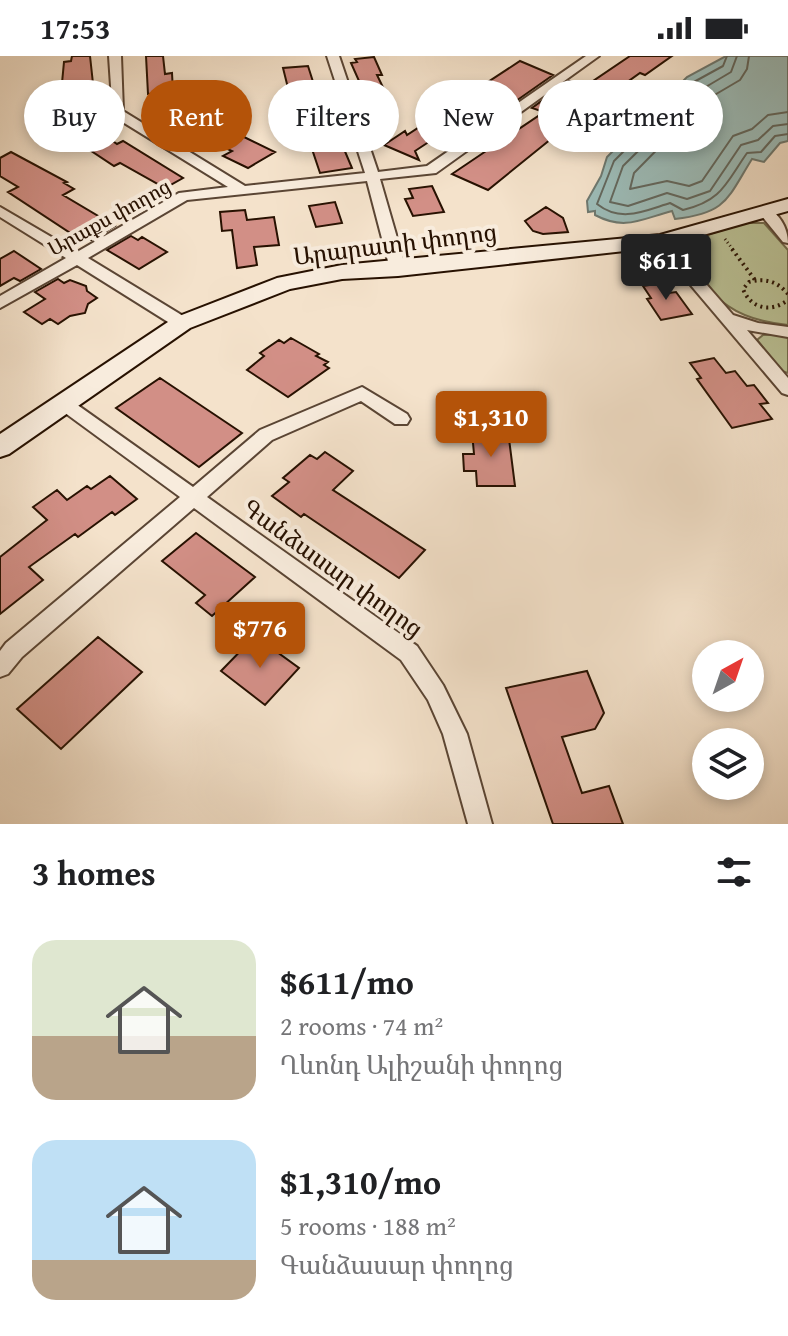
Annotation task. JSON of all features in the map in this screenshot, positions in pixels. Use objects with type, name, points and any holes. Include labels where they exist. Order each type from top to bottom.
[{"type":"street","points":[[115,56],[117,113],[244,191]]},
{"type":"street","points":[[333,56],[373,178],[398,269]]},
{"type":"street","name":"Արաքս փողոց","points":[[0,303],[184,196],[431,170],[593,56]]},
{"type":"street","name":"Արարատի փողոց","points":[[0,447],[182,323],[285,283],[342,272],[398,269],[661,241],[788,205]]},
{"type":"street","points":[[764,210],[788,239]]},
{"type":"street","points":[[0,211],[182,323]]},
{"type":"street","points":[[661,241],[788,389]]},
{"type":"street","points":[[729,319],[757,328],[788,332]]},
{"type":"street","points":[[0,667],[14,650],[266,435],[362,393],[401,419]]},
{"type":"street","name":"Գանձասար փողոց","points":[[63,403],[409,653],[437,691],[455,729],[480,824]]},
{"type":"path","points":[[713,225],[755,280],[776,283],[788,294]]},
{"type":"path","points":[[755,280],[743,289],[752,303],[774,308],[788,300]]},
{"type":"green space","points":[[746,223],[764,223],[788,250],[788,325],[767,322],[735,311],[712,292],[677,251],[680,243]]},
{"type":"green space","points":[[788,334],[788,373],[782,371],[757,340],[763,335]]},
{"type":"water","points":[[726,56],[788,56],[788,141],[780,143],[764,162],[752,159],[724,202],[705,213],[675,219],[672,211],[624,223],[606,220],[595,215],[595,211],[588,212],[587,201],[612,152],[723,152],[723,80],[684,80]]},
{"type":"building","points":[[72,56],[90,56],[93,80],[62,80],[64,62],[71,61]]},
{"type":"building","points":[[146,56],[163,56],[165,74],[172,73],[172,80],[147,80]]},
{"type":"building","points":[[630,56],[672,56],[645,75],[640,73],[630,80],[594,80]]},
{"type":"building","points":[[374,57],[382,75],[377,75],[379,80],[359,80],[351,63],[357,62],[355,59]]},
{"type":"building","points":[[520,61],[553,75],[546,80],[538,80],[538,86],[522,97],[522,80],[491,80]]},
{"type":"building","points":[[308,66],[312,80],[286,80],[283,68]]},
{"type":"building","points":[[538,116],[538,150],[488,190],[452,174],[485,152],[522,152],[522,127]]},
{"type":"building","points":[[415,130],[415,152],[419,160],[399,151],[399,135],[405,131],[407,135]]},
{"type":"building","points":[[252,141],[268,149],[268,152],[275,152],[248,168],[223,156],[230,152],[252,152]]},
{"type":"building","points":[[125,142],[183,178],[165,188],[120,163],[114,166],[93,152],[125,152]]},
{"type":"building","points":[[11,152],[67,182],[64,183],[74,189],[63,195],[115,226],[91,240],[86,237],[81,240],[8,192],[18,187],[0,176],[0,158]]},
{"type":"building","points":[[313,152],[345,152],[352,168],[320,173]]},
{"type":"building","points":[[432,186],[444,212],[413,216],[405,199],[413,198],[409,189]]},
{"type":"building","points":[[335,202],[342,223],[316,227],[309,206]]},
{"type":"building","points":[[546,207],[563,218],[568,232],[543,234],[533,231],[525,221]]},
{"type":"building","points":[[245,210],[247,220],[274,217],[279,245],[254,247],[257,265],[237,268],[232,230],[222,231],[220,212]]},
{"type":"building","points":[[131,236],[138,240],[142,237],[167,252],[139,269],[107,250]]},
{"type":"building","points":[[14,251],[41,269],[20,281],[14,278],[0,286],[0,259]]},
{"type":"building","points":[[58,279],[64,283],[70,280],[86,286],[87,291],[97,298],[88,304],[85,313],[70,316],[58,324],[50,319],[42,324],[24,312],[45,299],[35,292]]},
{"type":"building","points":[[662,283],[669,293],[676,292],[692,314],[661,320],[647,299],[651,298],[643,286]]},
{"type":"building","points":[[291,338],[319,354],[316,356],[328,362],[324,365],[329,368],[288,397],[247,370],[264,356],[260,353],[279,340],[284,343]]},
{"type":"building","points":[[714,358],[726,373],[735,371],[747,386],[754,385],[768,403],[760,404],[772,419],[732,428],[697,379],[701,378],[690,363]]},
{"type":"building","points":[[160,378],[242,433],[199,467],[116,408]]},
{"type":"building","points":[[508,431],[515,486],[477,486],[476,471],[464,471],[463,454],[474,454],[472,432]]},
{"type":"building","points":[[325,452],[353,471],[333,490],[425,550],[399,578],[272,496],[289,482],[283,478],[310,455],[317,459]]},
{"type":"building","points":[[110,476],[137,499],[115,515],[112,512],[78,537],[75,534],[29,567],[43,580],[0,614],[0,557],[47,520],[33,507],[57,490],[67,500],[87,486],[91,489]]},
{"type":"building","points":[[196,533],[255,577],[212,616],[196,603],[205,595],[162,561]]},
{"type":"building","points":[[255,636],[299,668],[265,705],[221,671]]},
{"type":"building","points":[[98,637],[142,672],[61,749],[17,709]]},
{"type":"building","points":[[587,671],[604,713],[595,729],[562,737],[582,793],[609,786],[623,824],[553,824],[506,688]]}]
